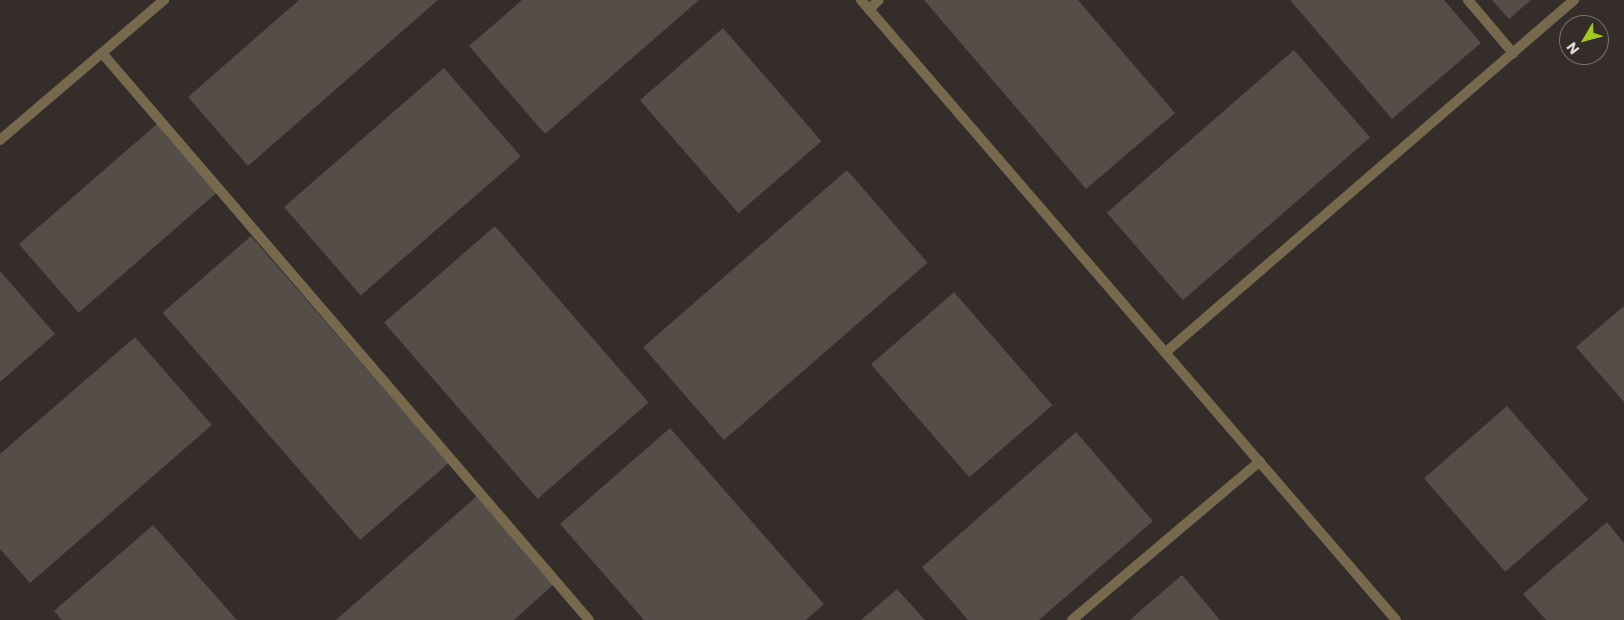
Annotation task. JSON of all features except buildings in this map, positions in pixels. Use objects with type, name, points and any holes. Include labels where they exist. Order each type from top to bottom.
[{"type":"street","points":[[0,140],[164,0]]},
{"type":"street","points":[[861,0],[1396,620]]},
{"type":"street","points":[[869,9],[879,0]]},
{"type":"street","points":[[1468,0],[1513,53]]},
{"type":"street","points":[[1166,352],[1574,0]]},
{"type":"street","points":[[102,53],[589,620]]},
{"type":"street","points":[[1072,620],[1260,461]]}]
